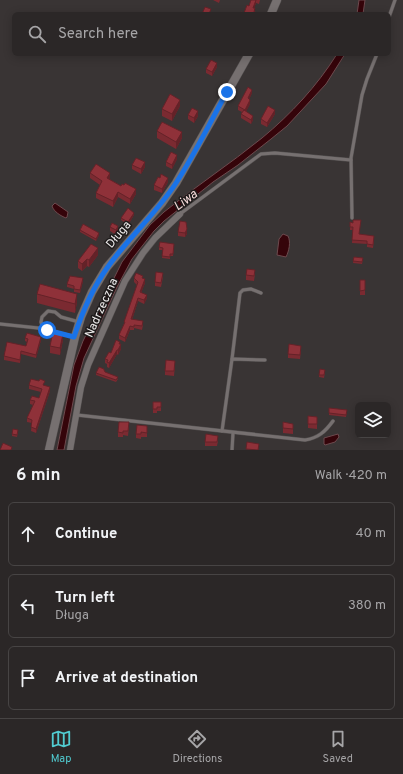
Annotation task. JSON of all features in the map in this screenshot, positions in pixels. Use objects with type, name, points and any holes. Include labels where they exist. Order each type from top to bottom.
[{"type":"street","points":[[272,12],[277,0]]},
{"type":"street","name":"Długa","points":[[49,450],[74,337],[92,292],[107,267],[162,202],[176,183],[248,56]]},
{"type":"street","name":"Nadrzeczna","points":[[70,450],[82,387],[88,365],[125,281],[143,253],[155,238],[180,214]]},
{"type":"lane","points":[[391,12],[395,0]]},
{"type":"lane","points":[[352,218],[351,160],[362,95],[376,56]]},
{"type":"lane","name":"Nadrzeczna","points":[[180,214],[261,154],[275,153],[351,160]]},
{"type":"lane","points":[[222,431],[240,293],[243,290],[251,289],[261,293]]},
{"type":"lane","points":[[43,329],[41,322],[42,317],[48,311],[55,312],[62,317],[79,322]]},
{"type":"lane","points":[[0,324],[43,329],[74,337]]},
{"type":"lane","points":[[232,359],[265,360]]},
{"type":"lane","points":[[77,415],[305,440],[314,439],[321,435],[333,421]]},
{"type":"lane","points":[[232,450],[233,433]]},
{"type":"water","points":[[359,0],[365,0],[363,12],[357,12]]},
{"type":"water","name":"Liwa","points":[[336,56],[344,56],[326,84],[287,126],[164,221],[154,231],[132,259],[117,287],[84,358],[76,386],[64,450],[57,450],[74,365],[83,341],[122,262],[150,225],[188,193],[262,138],[303,99]]},
{"type":"water","points":[[55,203],[68,212],[66,218],[54,210],[52,206]]},
{"type":"water","points":[[283,234],[288,236],[289,241],[289,249],[286,257],[277,255],[279,239]]},
{"type":"water","points":[[338,434],[339,437],[335,442],[324,444],[324,438]]},
{"type":"building","points":[[251,0],[256,0],[253,8],[255,8],[254,12],[244,12],[247,5],[249,6]]},
{"type":"building","points":[[205,7],[211,9],[210,12],[203,12]]},
{"type":"building","points":[[211,60],[217,63],[212,72],[206,69]]},
{"type":"building","points":[[248,87],[252,90],[248,98],[250,100],[245,110],[238,106]]},
{"type":"building","points":[[170,94],[180,100],[172,114],[162,109]]},
{"type":"building","points":[[268,106],[275,110],[267,123],[261,119]]},
{"type":"building","points":[[192,108],[198,111],[194,118],[188,115]]},
{"type":"building","points":[[244,110],[253,116],[251,120],[241,114]]},
{"type":"building","points":[[162,122],[182,132],[176,142],[157,131]]},
{"type":"building","points":[[171,152],[177,155],[172,165],[166,162]]},
{"type":"building","points":[[136,158],[145,162],[141,169],[132,165]]},
{"type":"building","points":[[96,164],[110,173],[107,178],[121,186],[125,183],[136,189],[130,199],[118,192],[113,201],[96,193],[102,181],[90,173]]},
{"type":"building","points":[[161,174],[168,178],[162,189],[154,185],[158,177],[160,178]]},
{"type":"building","points":[[128,208],[134,213],[128,222],[121,218]]},
{"type":"building","points":[[353,220],[361,220],[359,234],[374,236],[373,245],[367,244],[367,241],[352,240],[353,227],[350,227],[350,222],[353,223]]},
{"type":"building","points":[[180,221],[186,222],[187,229],[185,233],[178,232]]},
{"type":"building","points":[[112,223],[118,226],[116,230],[110,227]]},
{"type":"building","points":[[83,224],[99,233],[96,239],[80,230]]},
{"type":"building","points":[[160,242],[174,244],[173,254],[170,254],[170,257],[162,256],[163,248],[159,247]]},
{"type":"building","points":[[91,244],[98,248],[89,260],[87,259],[82,264],[78,261]]},
{"type":"building","points":[[354,257],[363,258],[362,262],[353,261]]},
{"type":"building","points":[[247,269],[255,270],[254,276],[246,275]]},
{"type":"building","points":[[156,272],[163,273],[161,283],[155,282]]},
{"type":"building","points":[[136,273],[143,276],[142,278],[145,279],[140,292],[147,295],[144,300],[138,298],[131,319],[143,321],[142,326],[130,326],[125,338],[119,335],[125,322],[138,282],[134,278]]},
{"type":"building","points":[[70,276],[83,278],[80,290],[74,289],[74,286],[67,284]]},
{"type":"building","points":[[360,280],[365,280],[365,290],[360,291]]},
{"type":"building","points":[[40,284],[77,294],[75,304],[37,294]]},
{"type":"building","points":[[53,332],[63,334],[60,348],[50,346]]},
{"type":"building","points":[[27,333],[41,337],[36,355],[21,351],[20,360],[4,356],[7,342],[26,346],[28,339],[25,338]]},
{"type":"building","points":[[116,340],[120,342],[119,344],[121,344],[109,363],[107,362],[108,360],[105,359],[109,352],[111,353]]},
{"type":"building","points":[[289,344],[301,346],[300,355],[288,354]]},
{"type":"building","points":[[166,360],[175,361],[174,371],[165,371]]},
{"type":"building","points":[[99,367],[104,369],[105,372],[118,377],[116,380],[96,373]]},
{"type":"building","points":[[320,369],[325,370],[324,375],[319,375]]},
{"type":"building","points":[[31,379],[39,381],[40,379],[45,381],[43,385],[50,387],[36,429],[31,427],[32,420],[27,418],[35,401],[30,400],[32,396],[39,398],[42,389],[29,385]]},
{"type":"building","points":[[153,402],[161,402],[161,407],[153,409]]},
{"type":"building","points":[[329,408],[347,410],[346,415],[329,413]]},
{"type":"building","points":[[308,416],[317,417],[317,424],[308,424]]},
{"type":"building","points":[[119,422],[129,422],[128,431],[123,431],[123,433],[118,432]]},
{"type":"building","points":[[283,422],[293,424],[293,429],[283,428]]},
{"type":"building","points":[[137,425],[147,426],[147,433],[141,432],[141,434],[136,434]]},
{"type":"building","points":[[13,429],[18,430],[17,435],[12,434]]},
{"type":"building","points":[[206,434],[218,436],[217,442],[205,442]]},
{"type":"building","points":[[247,442],[259,444],[258,450],[246,449]]},
{"type":"building","points":[[3,443],[12,447],[11,450],[0,450]]},
{"type":"route","points":[[47,330],[74,337],[81,317],[98,280],[176,183],[227,92]]}]
